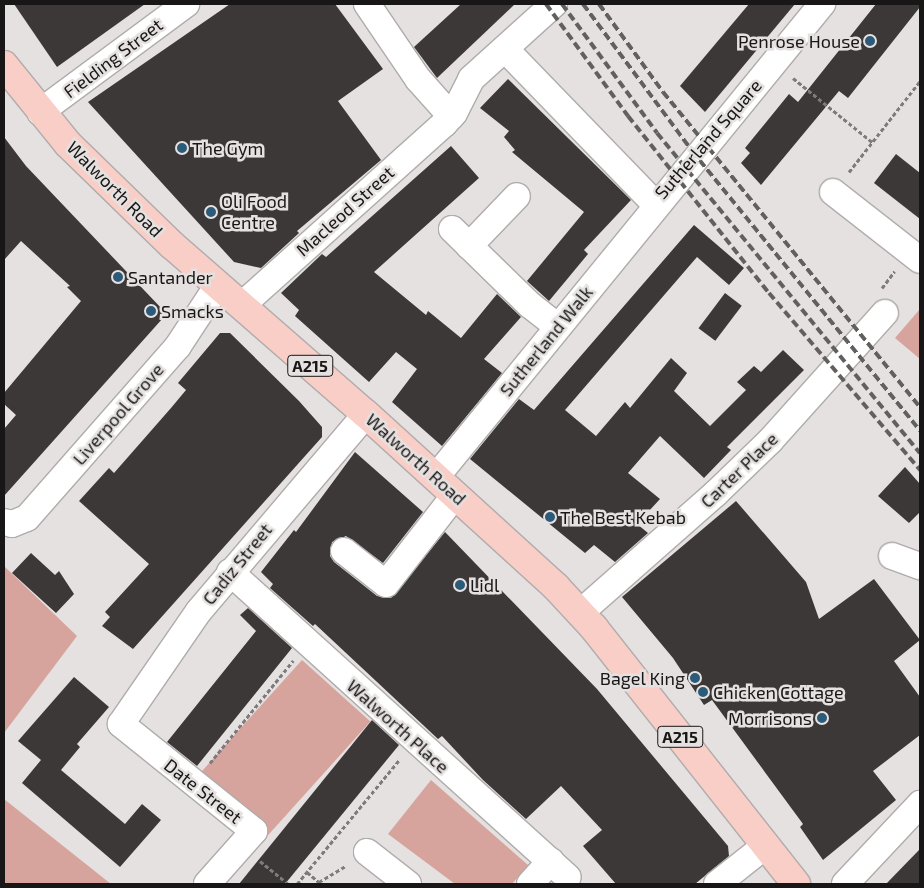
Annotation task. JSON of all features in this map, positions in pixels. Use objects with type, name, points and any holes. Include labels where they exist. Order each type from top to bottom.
[{"type":"main road","name":"Walworth Road","points":[[4,65],[40,112],[172,245],[446,486],[536,568],[580,613],[796,884]]},
{"type":"street","name":"Fielding Street","points":[[40,112],[186,4]]},
{"type":"street","points":[[367,4],[418,79],[451,116],[468,83],[554,4]]},
{"type":"street","name":"Sutherland Square","points":[[505,49],[656,204],[822,4]]},
{"type":"street","name":"Macleod Street","points":[[241,306],[451,116]]},
{"type":"street","points":[[833,192],[915,256]]},
{"type":"street","points":[[517,196],[460,237],[530,306],[557,326]]},
{"type":"street","name":"Sutherland Walk","points":[[344,551],[386,584],[446,486],[557,326],[656,204]]},
{"type":"street","name":"Liverpool Grove","points":[[4,522],[12,524],[27,518],[178,346],[218,285]]},
{"type":"street","name":"Carter Place","points":[[580,613],[716,493],[770,441],[886,313]]},
{"type":"street","name":"Cadiz Street","points":[[121,724],[175,642],[230,572],[366,414]]},
{"type":"street","points":[[892,556],[920,566]]},
{"type":"street","name":"Walworth Place","points":[[230,572],[559,869],[530,884]]},
{"type":"street","name":"Date Street","points":[[121,724],[193,784],[254,831],[207,884]]},
{"type":"street","points":[[845,884],[920,804]]},
{"type":"street","points":[[717,884],[765,846]]},
{"type":"street","points":[[367,852],[408,884]]},
{"type":"path","points":[[774,62],[872,142]]},
{"type":"path","points":[[833,192],[920,81]]},
{"type":"path","points":[[886,313],[871,301],[915,256]]},
{"type":"path","points":[[193,784],[307,643]]},
{"type":"path","points":[[298,884],[415,741]]},
{"type":"path","points":[[308,872],[320,883],[367,852]]},
{"type":"shaded area","points":[[920,309],[920,359],[895,338]]},
{"type":"shaded area","points":[[4,566],[77,636],[4,733]]},
{"type":"shaded area","points":[[302,660],[370,722],[268,835],[200,774]]},
{"type":"shaded area","points":[[431,780],[528,865],[512,884],[455,884],[388,834]]},
{"type":"shaded area","points":[[4,799],[111,884],[4,884]]},
{"type":"building","points":[[14,4],[145,4],[57,67]]},
{"type":"building","points":[[230,4],[335,4],[383,69],[338,101],[381,160],[297,231],[299,233],[261,268],[234,262],[88,102]]},
{"type":"building","points":[[461,4],[515,4],[437,78],[414,47]]},
{"type":"building","points":[[749,4],[795,4],[705,112],[680,86]]},
{"type":"building","points":[[876,4],[920,4],[920,7],[848,98],[839,91],[761,185],[741,163],[750,153],[745,148],[789,94],[798,102]]},
{"type":"building","points":[[508,79],[631,200],[584,250],[588,254],[549,301],[527,281],[584,212],[512,152],[515,150],[504,137],[509,131],[480,108]]},
{"type":"building","points":[[4,137],[26,166],[163,310],[163,318],[4,496],[4,429],[16,415],[4,404],[4,393],[81,301],[67,287],[70,286],[21,241],[4,260]]},
{"type":"building","points":[[451,146],[479,178],[374,272],[426,315],[428,311],[461,338],[497,294],[521,317],[484,359],[502,373],[442,446],[392,402],[417,369],[396,352],[369,382],[295,316],[299,310],[281,293],[322,254],[326,257]]},
{"type":"building","points":[[896,154],[920,173],[920,219],[874,183]]},
{"type":"building","points":[[694,225],[744,268],[729,285],[697,257],[565,410],[596,436],[625,402],[630,408],[671,358],[687,373],[674,391],[710,426],[746,390],[737,382],[754,366],[761,372],[783,350],[804,370],[727,447],[731,450],[704,478],[660,436],[628,473],[660,499],[637,524],[648,533],[615,562],[594,545],[585,553],[470,459],[519,399],[534,410]]},
{"type":"building","points":[[725,293],[742,306],[715,341],[699,328]]},
{"type":"building","points":[[220,333],[230,333],[299,401],[322,427],[322,437],[133,649],[102,626],[110,617],[105,612],[149,564],[79,501],[109,468],[114,473],[171,408],[186,390],[178,383]]},
{"type":"building","points":[[355,452],[423,512],[383,563],[346,536],[332,542],[330,556],[334,562],[377,596],[391,598],[445,532],[597,689],[728,846],[729,856],[695,884],[616,884],[583,846],[602,830],[561,786],[526,819],[483,780],[442,736],[438,739],[315,624],[313,626],[270,588],[273,584],[261,572],[294,530],[296,532]]},
{"type":"building","points":[[905,467],[920,484],[920,512],[909,523],[878,496]]},
{"type":"building","points":[[736,501],[806,582],[819,619],[874,579],[920,640],[894,661],[920,697],[920,735],[873,771],[896,800],[823,860],[800,827],[803,824],[712,700],[704,705],[673,658],[622,597]]},
{"type":"building","points":[[31,553],[55,575],[59,571],[74,594],[56,613],[12,573]]},
{"type":"building","points":[[248,608],[292,648],[197,766],[167,742],[256,631],[240,615]]},
{"type":"building","points":[[74,677],[109,707],[77,744],[80,747],[61,770],[125,824],[142,804],[161,820],[120,867],[22,783],[41,760],[18,741]]},
{"type":"building","points":[[372,720],[399,745],[285,884],[239,884]]},
{"type":"building","points":[[920,849],[920,884],[886,884]]},
{"type":"railway","points":[[546,4],[628,116],[769,293],[920,470]]},
{"type":"railway","points":[[562,4],[657,133],[920,453]]},
{"type":"railway","points":[[583,4],[692,151],[920,431]]},
{"type":"railway","points":[[599,4],[663,92],[920,407]]},
{"type":"place","name":"Penrose House","points":[[870,41]]},
{"type":"place","name":"The Gym","points":[[182,148]]},
{"type":"place","name":"Oli Food Centre","points":[[211,212]]},
{"type":"place","name":"Santander","points":[[118,277]]},
{"type":"place","name":"Smacks","points":[[151,311]]},
{"type":"place","name":"The Best Kebab","points":[[550,517]]},
{"type":"place","name":"Lidl","points":[[460,585]]},
{"type":"place","name":"Bagel King","points":[[695,678]]},
{"type":"place","name":"Chicken Cottage","points":[[703,692]]},
{"type":"place","name":"Morrisons","points":[[822,718]]}]
